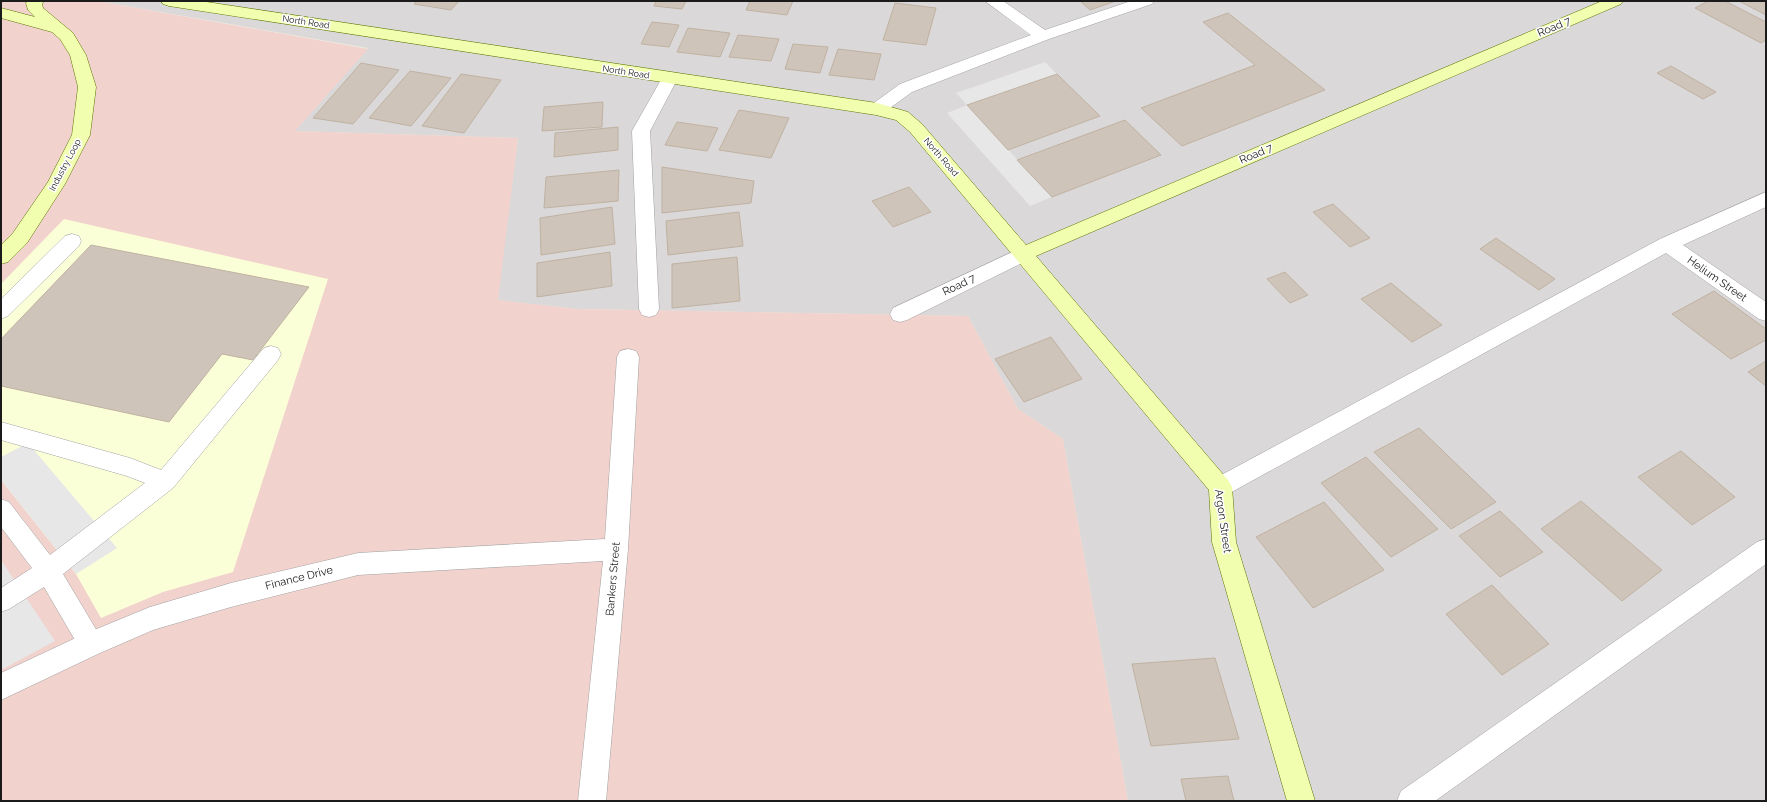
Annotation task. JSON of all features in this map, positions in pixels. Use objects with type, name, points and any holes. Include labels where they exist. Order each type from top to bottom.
[{"type":"street","name":"Industry Loop","points":[[1,256],[20,238],[56,184],[81,135],[87,87],[78,55],[67,36],[36,10],[34,3],[36,1]]},
{"type":"street","name":"North Road","points":[[169,1],[877,109],[902,116],[916,128],[1023,254]]},
{"type":"street","points":[[993,1],[1043,36]]},
{"type":"street","points":[[877,109],[906,88],[1043,36],[1146,1]]},
{"type":"street","name":"Road 7","points":[[900,314],[1023,254],[1615,1]]},
{"type":"street","points":[[1,13],[56,27]]},
{"type":"street","points":[[649,309],[640,131],[670,78]]},
{"type":"street","points":[[1220,487],[1667,244],[1766,199]]},
{"type":"street","name":"Helium Street","points":[[1667,244],[1766,313]]},
{"type":"street","name":"Argon Street","points":[[1023,254],[1220,487],[1224,542],[1301,801]]},
{"type":"street","name":"Bankers Street","points":[[592,801],[616,549],[628,357]]},
{"type":"street","name":"Finance Drive","points":[[1,687],[91,644],[150,619],[230,595],[358,564],[616,549]]},
{"type":"street","points":[[1411,801],[1766,550]]},
{"type":"lane","points":[[1,311],[72,241]]},
{"type":"lane","points":[[1,601],[48,571],[164,481],[272,354]]},
{"type":"lane","points":[[1,432],[130,467],[164,481]]},
{"type":"lane","points":[[1,509],[48,571],[91,644]]},
{"type":"shaded area","points":[[1,1],[97,1],[368,49],[295,131],[518,138],[498,300],[577,309],[968,316],[1018,409],[1063,439],[1128,801],[1,801]]},
{"type":"shaded area","points":[[97,1],[1766,1],[1766,801],[1128,801],[1063,439],[1018,409],[968,316],[577,309],[497,300],[518,138],[295,131],[368,48]]},
{"type":"shaded area","points":[[1045,62],[1057,74],[967,105],[956,93]]},
{"type":"shaded area","points":[[967,105],[1052,197],[1030,206],[947,113]]},
{"type":"shaded area","points":[[64,219],[328,279],[233,572],[163,592],[101,618],[76,574],[1,480],[1,284]]},
{"type":"shaded area","points":[[28,443],[117,548],[76,574],[1,480],[1,457]]},
{"type":"shaded area","points":[[1,560],[55,641],[1,670]]},
{"type":"building","points":[[417,1],[459,1],[451,10],[414,4]]},
{"type":"building","points":[[656,1],[686,1],[682,9],[654,6]]},
{"type":"building","points":[[750,1],[793,1],[787,15],[746,10]]},
{"type":"building","points":[[1080,1],[1116,1],[1090,10]]},
{"type":"building","points":[[1708,1],[1725,1],[1766,22],[1766,40],[1761,43],[1695,8]]},
{"type":"building","points":[[1739,1],[1766,1],[1766,15]]},
{"type":"building","points":[[895,3],[936,8],[926,45],[883,40]]},
{"type":"building","points":[[1228,13],[1325,90],[1182,146],[1141,108],[1255,65],[1203,22]]},
{"type":"building","points":[[652,22],[679,25],[669,47],[641,44]]},
{"type":"building","points":[[688,28],[730,33],[720,57],[677,52]]},
{"type":"building","points":[[738,35],[779,39],[771,61],[729,57]]},
{"type":"building","points":[[793,44],[828,47],[820,73],[785,69]]},
{"type":"building","points":[[838,49],[881,54],[874,80],[829,75]]},
{"type":"building","points":[[361,63],[399,70],[353,124],[313,118]]},
{"type":"building","points":[[1671,66],[1716,92],[1703,99],[1657,73]]},
{"type":"building","points":[[410,71],[451,78],[411,126],[369,118]]},
{"type":"building","points":[[461,74],[501,80],[464,133],[422,126]]},
{"type":"building","points":[[1057,74],[1100,116],[1008,150],[967,105]]},
{"type":"building","points":[[603,102],[602,127],[542,131],[544,107]]},
{"type":"building","points":[[739,110],[789,118],[771,158],[719,150]]},
{"type":"building","points":[[1125,120],[1161,155],[1052,197],[1017,160]]},
{"type":"building","points":[[677,122],[718,128],[707,151],[665,145]]},
{"type":"building","points":[[618,127],[618,150],[554,157],[555,133]]},
{"type":"building","points":[[662,167],[754,181],[751,203],[662,213]]},
{"type":"building","points":[[619,170],[618,201],[544,208],[546,177]]},
{"type":"building","points":[[909,187],[931,212],[893,227],[872,201]]},
{"type":"building","points":[[1333,204],[1370,238],[1350,247],[1313,212]]},
{"type":"building","points":[[612,207],[615,244],[541,255],[540,218]]},
{"type":"building","points":[[739,212],[743,246],[668,255],[666,221]]},
{"type":"building","points":[[1496,238],[1555,279],[1539,290],[1480,249]]},
{"type":"building","points":[[91,245],[309,287],[253,360],[222,354],[169,422],[1,386],[1,339]]},
{"type":"building","points":[[610,252],[612,286],[537,297],[537,263]]},
{"type":"building","points":[[737,257],[740,301],[672,308],[672,264]]},
{"type":"building","points":[[1285,272],[1308,295],[1290,303],[1267,279]]},
{"type":"building","points":[[1391,283],[1442,325],[1412,342],[1361,299]]},
{"type":"building","points":[[1714,291],[1766,329],[1766,340],[1731,359],[1672,314]]},
{"type":"building","points":[[1051,337],[1082,379],[1024,402],[995,359]]},
{"type":"building","points":[[1766,361],[1766,386],[1748,372]]},
{"type":"building","points":[[1419,428],[1496,502],[1451,529],[1374,452]]},
{"type":"building","points":[[1681,451],[1735,497],[1692,525],[1638,477]]},
{"type":"building","points":[[1366,457],[1438,529],[1391,557],[1321,483]]},
{"type":"building","points":[[1581,501],[1662,570],[1622,601],[1541,529]]},
{"type":"building","points":[[1324,502],[1384,570],[1313,608],[1256,537]]},
{"type":"building","points":[[1500,511],[1543,552],[1500,577],[1459,536]]},
{"type":"building","points":[[1492,585],[1549,644],[1502,675],[1446,614]]},
{"type":"building","points":[[1215,658],[1239,739],[1151,746],[1132,664]]},
{"type":"building","points":[[1228,776],[1234,801],[1186,801],[1181,779]]}]
